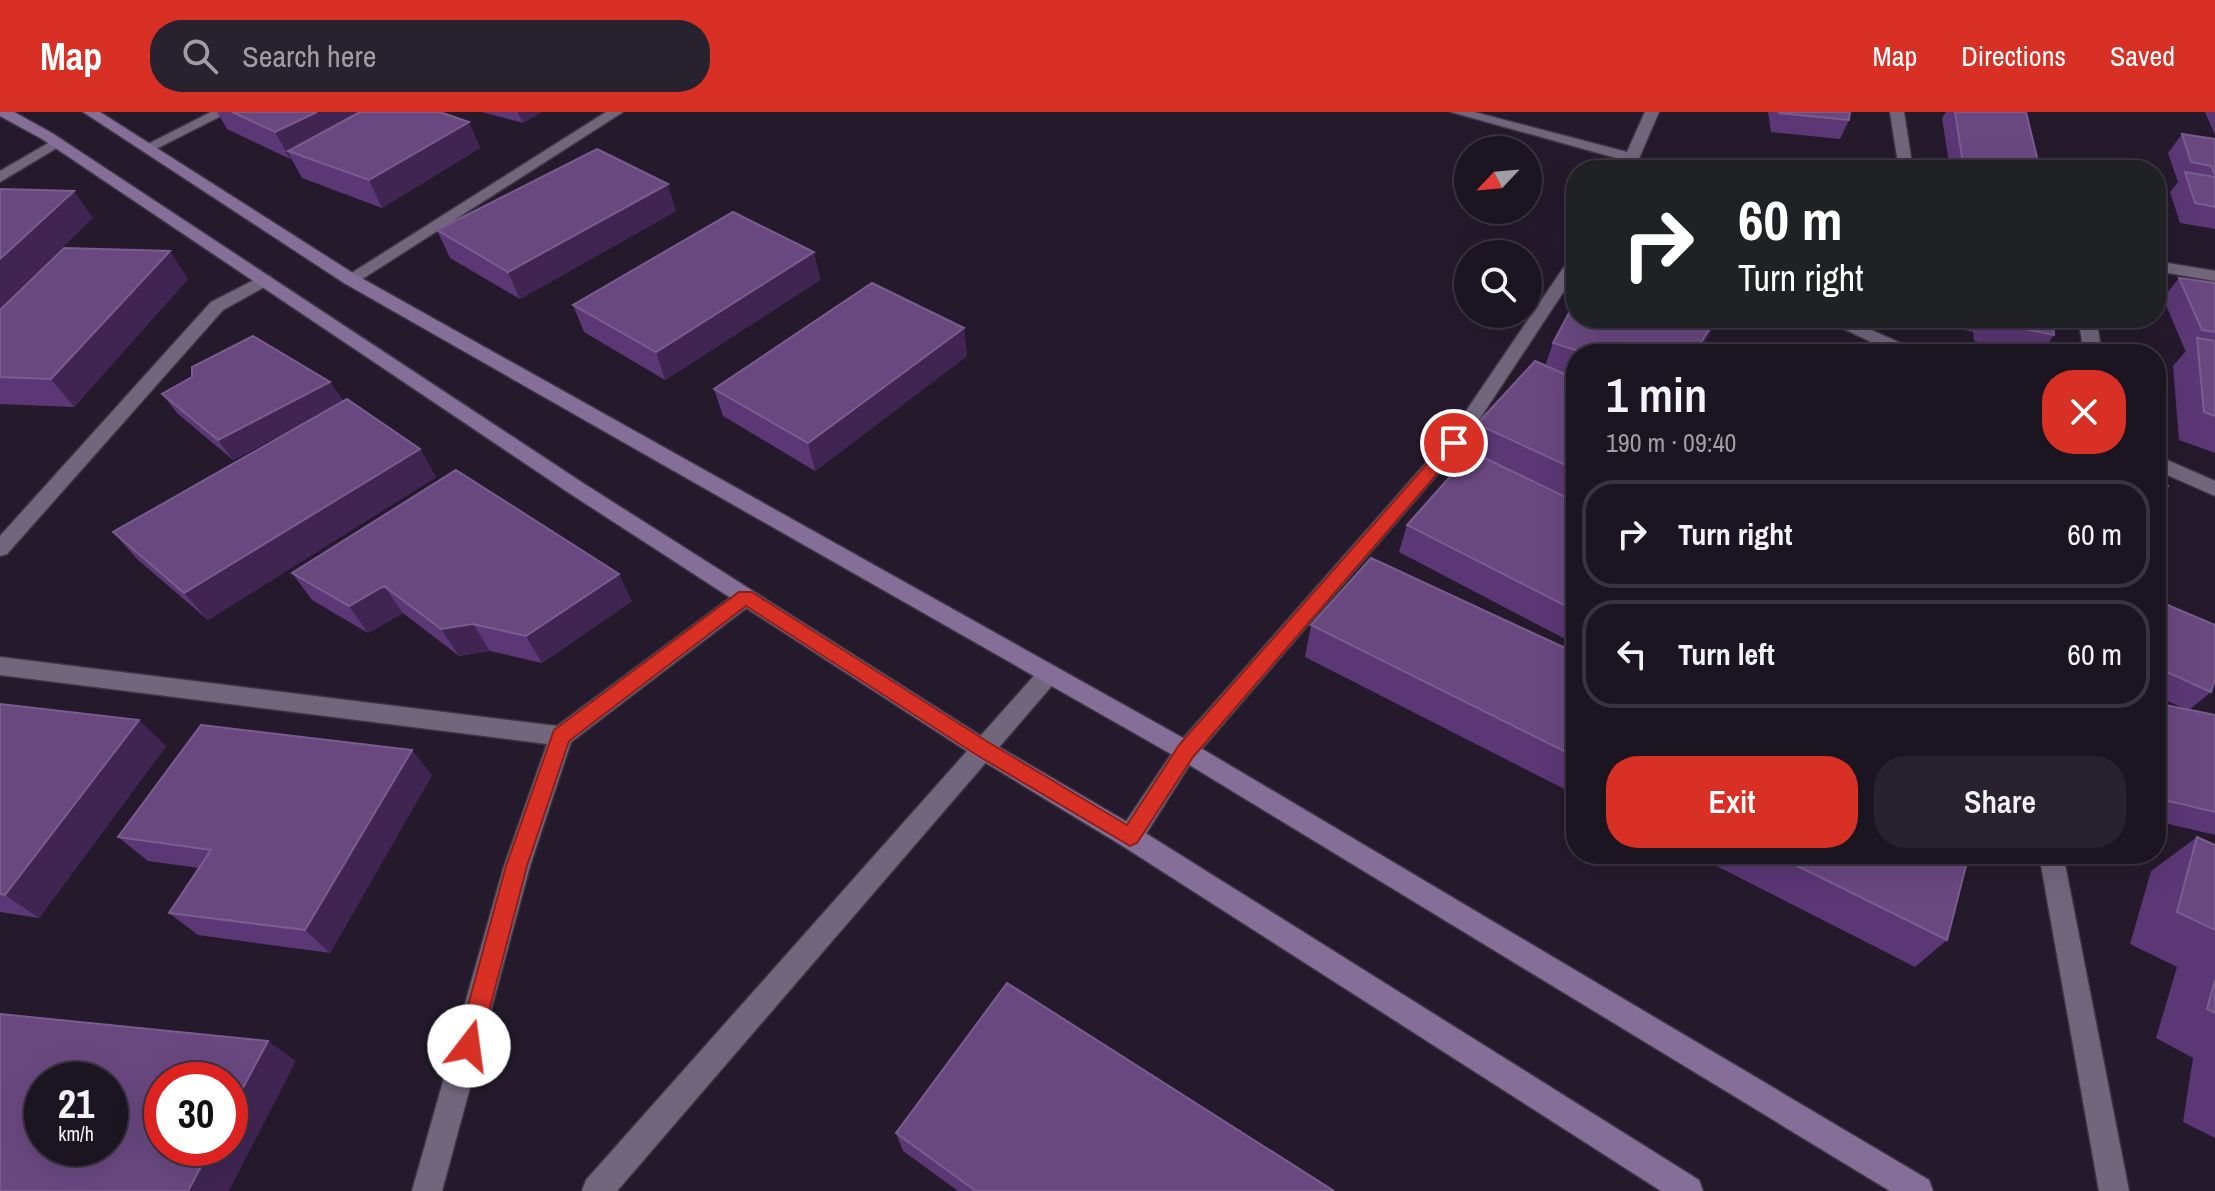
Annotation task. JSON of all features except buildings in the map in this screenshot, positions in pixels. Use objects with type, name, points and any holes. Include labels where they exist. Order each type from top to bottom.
[{"type":"main road","points":[[4,112],[57,142],[576,488],[981,748],[1130,837],[1688,1191]]},
{"type":"main road","points":[[90,112],[350,279],[1186,751],[1918,1191]]},
{"type":"street","points":[[147,148],[222,112]]},
{"type":"street","points":[[350,279],[616,112]]},
{"type":"street","points":[[1458,112],[1616,160]]},
{"type":"street","points":[[1631,160],[1652,112]]},
{"type":"street","points":[[1897,112],[1904,160]]},
{"type":"street","points":[[0,177],[57,142]]},
{"type":"street","points":[[2166,268],[2215,276]]},
{"type":"street","points":[[1130,837],[1186,751],[1454,443],[1566,276]]},
{"type":"street","points":[[0,549],[217,306],[264,280]]},
{"type":"street","points":[[1852,328],[1888,344]]},
{"type":"street","points":[[2166,467],[2215,489]]},
{"type":"street","points":[[427,1191],[517,866],[561,736],[746,597]]},
{"type":"street","points":[[0,666],[561,736]]},
{"type":"street","points":[[597,1191],[981,748],[1048,675]]},
{"type":"street","points":[[2053,864],[2114,1191]]},
{"type":"route","points":[[469,1046],[517,866],[561,736],[746,597],[981,748],[1130,837],[1186,751],[1454,443]]}]
